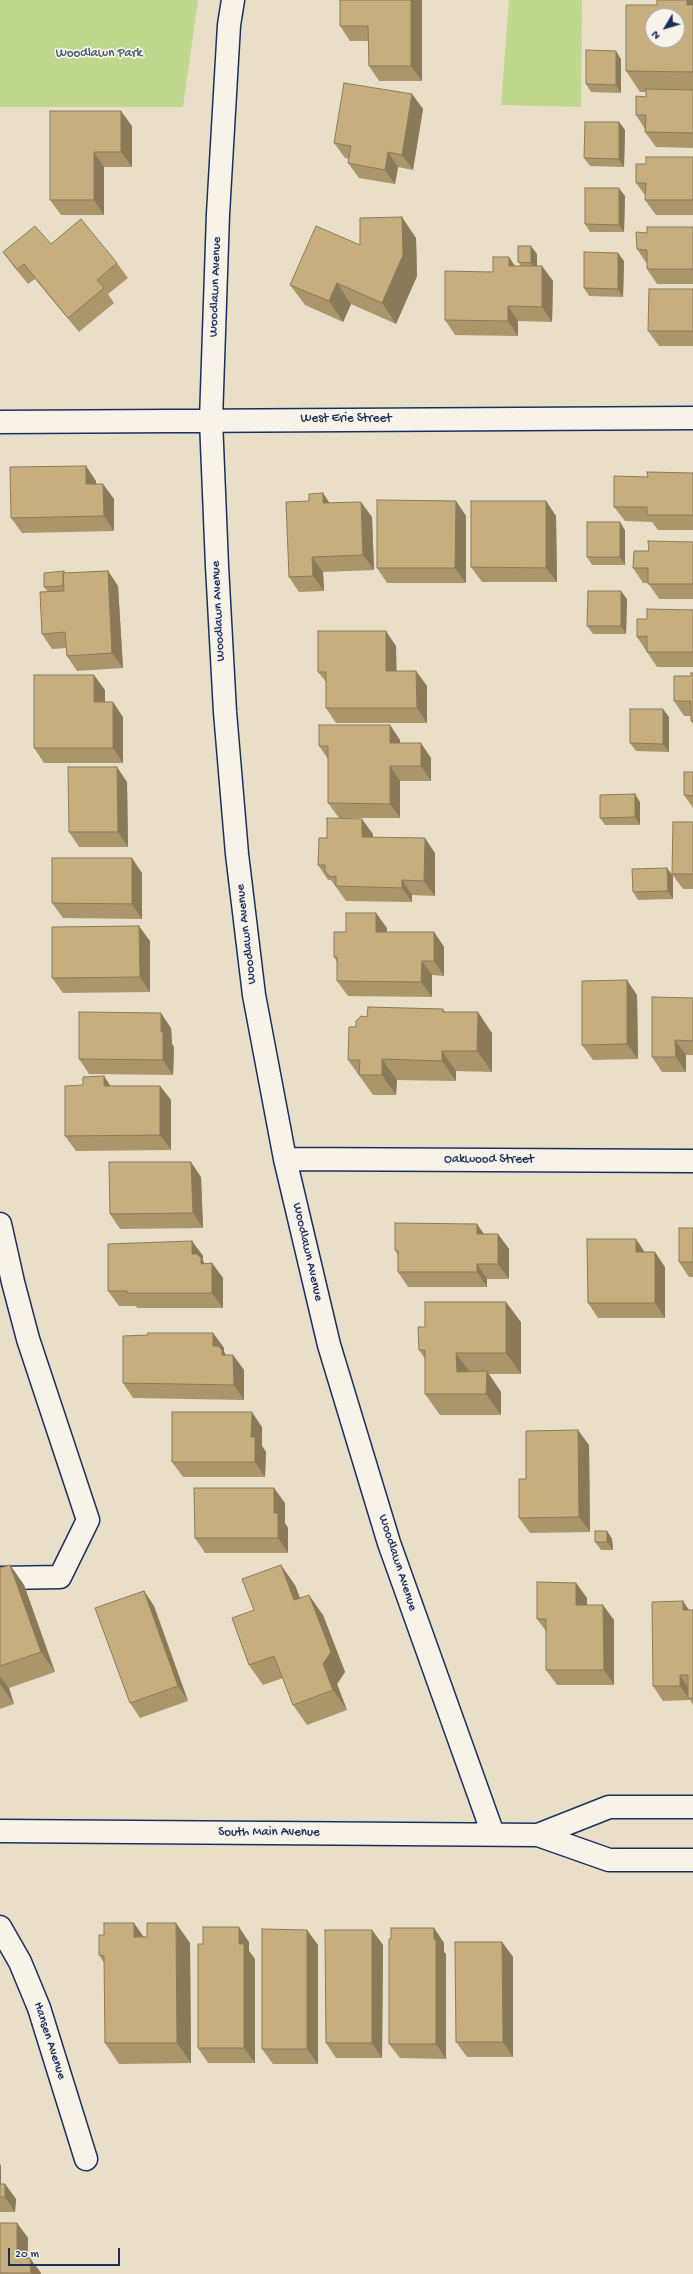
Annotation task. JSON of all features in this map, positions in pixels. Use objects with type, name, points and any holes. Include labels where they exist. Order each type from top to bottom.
[{"type":"street","name":"Woodlawn Avenue","points":[[233,0],[229,25],[218,214],[211,420],[217,566],[237,854],[254,995],[285,1159],[329,1344],[359,1446],[423,1642],[493,1834]]},
{"type":"street","name":"West Erie Street","points":[[0,422],[693,418]]},
{"type":"street","name":"Oakwood Street","points":[[285,1159],[693,1162]]},
{"type":"street","points":[[0,1224],[12,1282],[28,1340],[88,1520],[60,1577],[0,1578]]},
{"type":"street","name":"South Main Avenue","points":[[538,1835],[609,1807],[693,1807]]},
{"type":"street","name":"South Main Avenue","points":[[0,1831],[538,1835],[609,1860],[693,1860]]},
{"type":"street","name":"Hansen Avenue","points":[[0,1927],[20,1962],[34,1992],[86,2159]]},
{"type":"green space","name":"Woodlawn Park","points":[[0,0],[198,0],[183,107],[0,107]]},
{"type":"green space","points":[[509,0],[582,0],[581,107],[501,105]]},
{"type":"building","points":[[340,0],[411,0],[411,66],[369,66],[368,26],[340,26]]},
{"type":"building","points":[[657,0],[687,0],[687,5],[693,5],[693,72],[626,71],[626,5],[657,5]]},
{"type":"building","points":[[586,50],[616,51],[616,85],[586,84]]},
{"type":"building","points":[[344,83],[412,94],[402,155],[388,152],[385,170],[348,163],[351,146],[334,143]]},
{"type":"building","points":[[646,89],[693,90],[693,133],[645,132],[646,115],[636,115],[636,96],[646,97]]},
{"type":"building","points":[[50,111],[121,111],[121,152],[94,152],[94,200],[50,200]]},
{"type":"building","points":[[585,122],[619,122],[619,159],[584,158]]},
{"type":"building","points":[[646,157],[693,157],[693,200],[645,200],[646,183],[636,183],[636,164],[646,164]]},
{"type":"building","points":[[585,188],[619,188],[619,225],[585,224]]},
{"type":"building","points":[[402,217],[403,255],[382,303],[337,283],[329,301],[290,285],[316,226],[360,245],[360,218]]},
{"type":"building","points":[[81,219],[117,263],[97,280],[104,288],[68,318],[24,264],[17,269],[3,252],[35,226],[51,244]]},
{"type":"building","points":[[647,227],[693,227],[693,269],[647,269],[647,250],[637,249],[636,232],[647,233]]},
{"type":"building","points":[[518,246],[531,246],[531,263],[518,262]]},
{"type":"building","points":[[584,252],[618,253],[618,289],[584,288]]},
{"type":"building","points":[[493,257],[509,257],[509,266],[542,266],[542,307],[508,306],[508,321],[445,320],[445,271],[493,272]]},
{"type":"building","points":[[649,289],[693,289],[693,331],[648,331]]},
{"type":"building","points":[[86,466],[86,484],[103,484],[104,516],[11,518],[10,467]]},
{"type":"building","points":[[647,472],[693,473],[693,515],[647,515],[647,507],[614,507],[614,476],[648,477]]},
{"type":"building","points":[[323,493],[323,503],[361,502],[363,555],[312,557],[313,576],[289,577],[286,502],[309,501],[309,494]]},
{"type":"building","points":[[377,500],[456,501],[455,568],[377,568]]},
{"type":"building","points":[[471,501],[546,501],[546,568],[471,567]]},
{"type":"building","points":[[587,522],[620,522],[620,557],[587,557]]},
{"type":"building","points":[[648,541],[693,542],[693,584],[648,584],[648,568],[633,568],[634,551],[649,551]]},
{"type":"building","points":[[64,571],[63,586],[44,587],[44,573]]},
{"type":"building","points":[[108,571],[112,653],[67,656],[65,632],[42,634],[40,592],[64,591],[63,573]]},
{"type":"building","points":[[588,591],[621,591],[621,626],[587,626]]},
{"type":"building","points":[[647,609],[693,610],[693,652],[647,652],[647,636],[637,637],[637,619],[647,619]]},
{"type":"building","points":[[318,631],[386,631],[386,671],[416,671],[417,708],[326,708],[326,672],[318,672]]},
{"type":"building","points":[[691,673],[693,673],[693,721],[691,721],[691,701],[674,701],[674,676],[691,676]]},
{"type":"building","points":[[34,675],[94,675],[94,702],[113,702],[113,748],[34,748]]},
{"type":"building","points":[[630,709],[663,709],[663,744],[630,743]]},
{"type":"building","points":[[319,725],[390,725],[390,743],[421,743],[421,766],[390,766],[390,804],[328,803],[328,746],[319,746]]},
{"type":"building","points":[[68,767],[117,767],[118,832],[69,832]]},
{"type":"building","points":[[684,772],[693,772],[693,796],[684,795]]},
{"type":"building","points":[[635,794],[635,817],[600,818],[600,795]]},
{"type":"building","points":[[327,818],[362,819],[362,837],[425,838],[424,881],[402,880],[402,888],[336,886],[336,876],[330,877],[325,871],[325,865],[318,865],[319,838],[327,838]]},
{"type":"building","points":[[673,822],[693,822],[693,874],[672,874]]},
{"type":"building","points":[[52,858],[132,858],[132,904],[52,903]]},
{"type":"building","points":[[667,868],[668,891],[633,892],[632,869]]},
{"type":"building","points":[[346,913],[376,913],[376,932],[434,932],[434,961],[422,961],[421,982],[337,981],[337,957],[334,957],[334,932],[346,932]]},
{"type":"building","points":[[139,926],[140,977],[52,978],[52,927]]},
{"type":"building","points":[[627,980],[627,1044],[582,1045],[582,981]]},
{"type":"building","points":[[652,997],[693,998],[693,1041],[675,1040],[676,1057],[652,1057]]},
{"type":"building","points":[[368,1007],[443,1009],[443,1012],[478,1012],[477,1051],[442,1051],[442,1061],[382,1059],[382,1075],[359,1075],[360,1060],[348,1060],[349,1027],[356,1027],[356,1021],[361,1016],[367,1017]]},
{"type":"building","points":[[79,1012],[161,1013],[163,1060],[79,1059]]},
{"type":"building","points":[[104,1076],[104,1086],[160,1086],[160,1135],[65,1136],[65,1086],[83,1085],[83,1077]]},
{"type":"building","points":[[109,1162],[191,1162],[193,1213],[110,1214]]},
{"type":"building","points":[[395,1223],[477,1224],[477,1234],[498,1234],[498,1264],[477,1264],[477,1272],[398,1272],[398,1251],[395,1250]]},
{"type":"building","points":[[679,1228],[693,1228],[693,1262],[679,1262]]},
{"type":"building","points":[[587,1239],[636,1239],[636,1252],[655,1252],[655,1303],[588,1303]]},
{"type":"building","points":[[192,1241],[192,1254],[197,1254],[201,1258],[201,1264],[212,1263],[212,1293],[127,1293],[127,1291],[108,1291],[108,1244]]},
{"type":"building","points":[[425,1302],[506,1302],[506,1353],[456,1353],[457,1372],[487,1371],[486,1394],[425,1394],[425,1350],[419,1350],[418,1327],[425,1327]]},
{"type":"building","points":[[148,1333],[213,1333],[213,1346],[218,1346],[222,1350],[222,1355],[233,1355],[234,1385],[123,1383],[123,1336],[148,1335]]},
{"type":"building","points":[[172,1412],[252,1412],[251,1437],[255,1437],[255,1462],[172,1462]]},
{"type":"building","points":[[578,1430],[579,1517],[519,1518],[519,1479],[526,1479],[526,1431]]},
{"type":"building","points":[[194,1488],[274,1488],[274,1513],[278,1513],[278,1538],[195,1538]]},
{"type":"building","points":[[595,1531],[607,1531],[607,1542],[595,1542]]},
{"type":"building","points":[[10,1565],[41,1652],[0,1666],[0,1568]]},
{"type":"building","points":[[281,1565],[294,1600],[309,1595],[331,1652],[323,1664],[333,1690],[293,1705],[274,1656],[249,1665],[232,1618],[254,1610],[242,1579]]},
{"type":"building","points":[[537,1582],[576,1583],[576,1605],[603,1605],[604,1670],[546,1670],[546,1619],[537,1619]]},
{"type":"building","points":[[144,1591],[178,1686],[130,1703],[95,1608]]},
{"type":"building","points":[[683,1601],[683,1610],[693,1610],[693,1698],[688,1698],[688,1675],[680,1675],[680,1686],[653,1686],[652,1602]]},
{"type":"building","points":[[104,1923],[134,1923],[134,1937],[147,1937],[147,1923],[176,1923],[177,2043],[105,2043],[104,1956],[99,1955],[99,1935],[104,1935]]},
{"type":"building","points":[[203,1927],[239,1927],[239,1944],[244,1944],[244,2048],[198,2048],[198,1944],[203,1944]]},
{"type":"building","points":[[391,1928],[434,1928],[434,1939],[436,1940],[436,2044],[389,2044],[389,1939],[391,1939]]},
{"type":"building","points":[[262,1929],[307,1930],[307,2049],[262,2049]]},
{"type":"building","points":[[325,1930],[372,1930],[372,2043],[326,2043]]},
{"type":"building","points":[[455,1942],[502,1942],[503,2042],[456,2042]]},
{"type":"building","points":[[0,2184],[5,2184],[5,2197],[0,2197]]},
{"type":"building","points":[[0,2223],[17,2223],[17,2258],[30,2258],[31,2273],[0,2273]]}]
